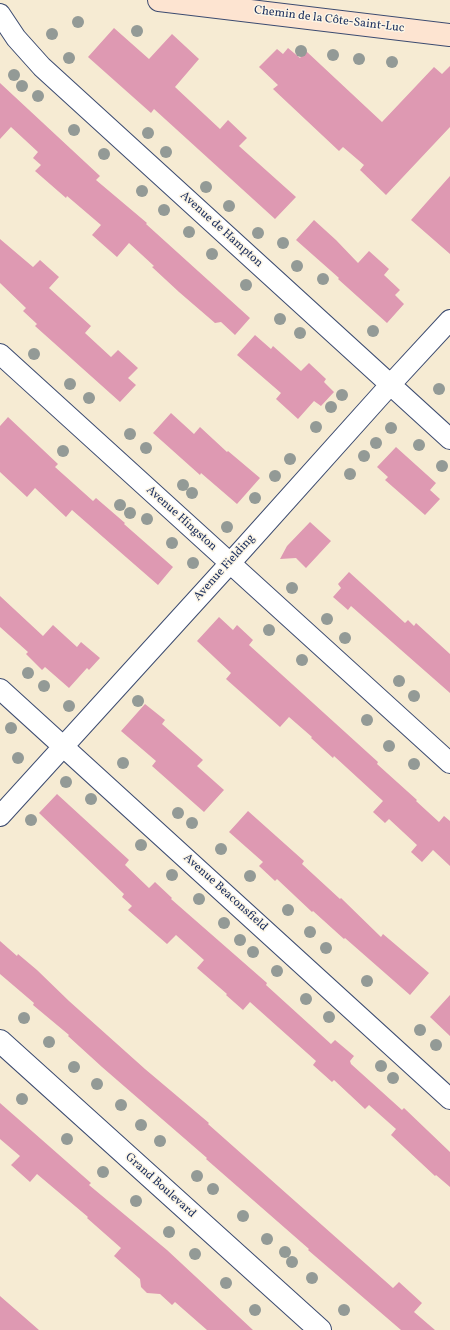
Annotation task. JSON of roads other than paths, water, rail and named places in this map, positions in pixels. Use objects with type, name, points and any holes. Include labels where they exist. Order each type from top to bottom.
[{"type":"main road","name":"Chemin de la Côte-Saint-Luc","points":[[160,0],[450,35]]},
{"type":"street","name":"Avenue de Hampton","points":[[0,14],[16,38],[42,68],[450,439]]},
{"type":"street","name":"Avenue Fielding","points":[[0,816],[450,320]]},
{"type":"street","name":"Avenue Hingston","points":[[0,354],[450,763]]},
{"type":"street","name":"Avenue Beaconsfield","points":[[0,688],[450,1099]]},
{"type":"street","name":"Grand Boulevard","points":[[0,1041],[320,1330]]}]
